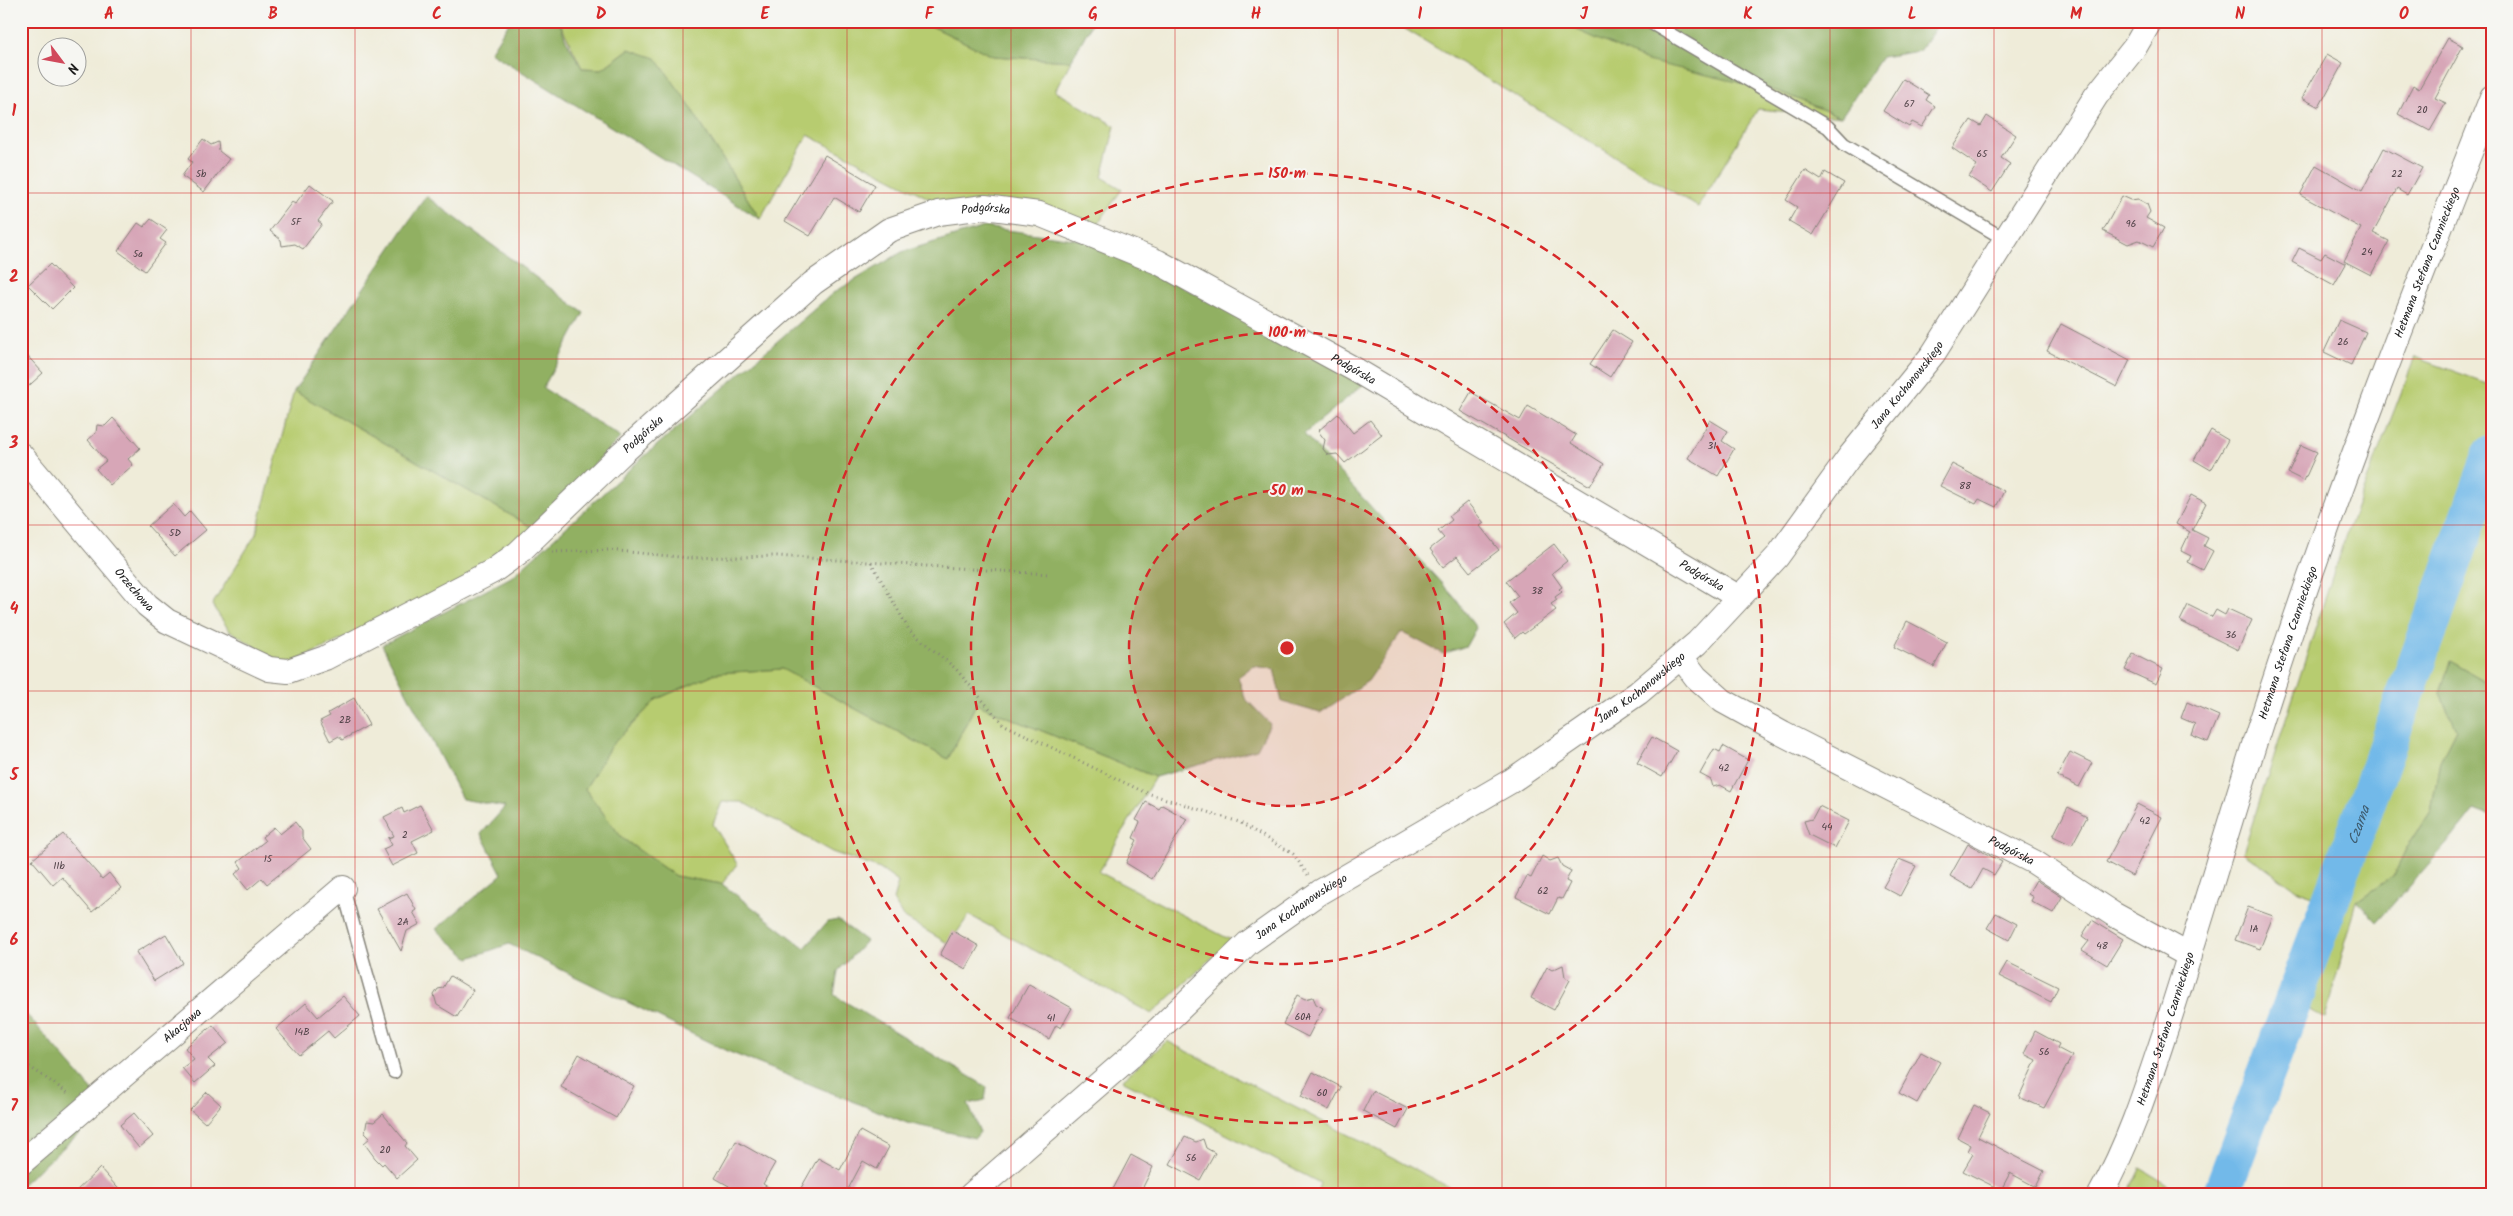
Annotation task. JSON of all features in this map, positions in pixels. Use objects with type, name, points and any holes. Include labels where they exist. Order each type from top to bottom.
[{"type":"street","name":"Jana Kochanowskiego","points":[[971,1195],[1130,1057],[1248,943],[1320,892],[1511,780],[1638,693],[1697,643],[1777,557],[1850,456],[1933,354],[2096,96],[2135,47],[2150,21]]},
{"type":"street","name":"Hetmana Stefana Czarnieckiego","points":[[2100,1195],[2114,1170],[2138,1113],[2190,956],[2259,728],[2331,512],[2492,97]]},
{"type":"street","name":"Podgórska","points":[[288,671],[325,658],[493,571],[518,553],[622,453],[813,283],[889,230],[938,213],[986,207],[1039,214],[1158,262],[1354,368],[1738,597]]},
{"type":"street","name":"Orzechowa","points":[[21,455],[147,605],[167,621],[269,669],[288,671]]},
{"type":"street","name":"Podgórska","points":[[1681,657],[1696,677],[1723,700],[1792,739],[2034,862],[2113,914],[2190,956]]},
{"type":"street","name":"Akacjowa","points":[[21,1163],[343,888]]},
{"type":"lane","points":[[1648,21],[1828,127],[1844,144],[2006,240]]},
{"type":"lane","points":[[343,888],[394,1072]]},
{"type":"path","points":[[518,553],[609,550],[689,558],[777,556],[1048,574]]},
{"type":"path","points":[[871,562],[909,630],[955,668],[1003,724],[1144,792],[1239,822],[1293,854],[1320,892]]},
{"type":"path","points":[[21,1060],[86,1107]]},
{"type":"green space","points":[[510,21],[559,21],[566,40],[582,68],[602,69],[629,49],[656,58],[684,97],[760,219],[490,52]]},
{"type":"green space","points":[[559,21],[921,21],[993,56],[1071,61],[1055,91],[1115,126],[1102,177],[1122,189],[1096,227],[957,213],[808,135],[760,219],[684,97],[629,49],[602,69],[582,68]]},
{"type":"green space","points":[[921,21],[1093,21],[1071,61],[993,56]]},
{"type":"green space","points":[[1392,21],[1559,21],[1780,92],[1841,117],[1758,109],[1698,207]]},
{"type":"green space","points":[[1941,21],[1919,51],[1882,57],[1841,117],[1780,92],[1647,61],[1559,22]]},
{"type":"green space","points":[[426,196],[584,313],[543,388],[621,437],[533,528],[294,391]]},
{"type":"green space","points":[[984,227],[1097,242],[1365,383],[1304,434],[1455,598],[1476,628],[1466,646],[1443,654],[1402,632],[1368,681],[1320,713],[1282,702],[1274,669],[1253,666],[1238,677],[1245,698],[1270,724],[1257,749],[1155,777],[976,704],[948,759],[782,669],[716,673],[657,699],[610,747],[585,789],[622,838],[675,876],[722,884],[805,948],[827,922],[838,920],[866,941],[838,971],[834,995],[987,1087],[985,1100],[968,1104],[980,1132],[975,1138],[907,1123],[727,1051],[509,944],[469,958],[436,929],[502,874],[481,834],[505,807],[462,799],[382,645],[513,576],[633,466],[833,293],[902,252]]},
{"type":"green space","points":[[2415,357],[2489,384],[2492,377],[2492,437],[2324,900],[2296,890],[2243,852],[2345,537]]},
{"type":"green space","points":[[294,391],[533,528],[505,563],[285,666],[229,630],[212,605],[256,534]]},
{"type":"green space","points":[[2492,476],[2492,685],[2450,661],[2440,694],[2456,729],[2440,761],[2431,811],[2407,848],[2394,875],[2357,901],[2325,1018],[2297,1003],[2340,894]]},
{"type":"green space","points":[[2450,661],[2492,685],[2492,817],[2474,810],[2452,838],[2377,922],[2357,901],[2394,875],[2407,848],[2431,811],[2440,761],[2456,729],[2440,694]]},
{"type":"green space","points":[[782,669],[948,759],[976,704],[1155,777],[1099,872],[1231,940],[1152,1014],[969,915],[949,944],[903,917],[893,900],[898,882],[880,869],[832,852],[742,802],[722,802],[713,824],[737,864],[722,884],[675,876],[622,838],[585,789],[610,747],[657,699],[716,673]]},
{"type":"green space","points":[[21,1008],[108,1108],[21,1185]]},
{"type":"green space","points":[[1167,1041],[1464,1195],[1316,1195],[1320,1183],[1122,1080]]},
{"type":"green space","points":[[2140,1168],[2185,1195],[2127,1195]]},
{"type":"building","points":[[2448,38],[2463,46],[2435,98],[2446,103],[2430,131],[2398,114],[2413,85],[2419,89]]},
{"type":"building","points":[[2327,54],[2343,63],[2319,107],[2302,98]]},
{"type":"building","points":[[1903,79],[1929,95],[1926,100],[1935,106],[1922,127],[1912,122],[1909,127],[1883,111]]},
{"type":"building","points":[[1987,116],[2016,135],[2001,158],[2010,164],[1992,192],[1969,177],[1977,165],[1952,148],[1971,120],[1981,126]]},
{"type":"building","points":[[203,139],[211,145],[218,142],[219,151],[229,159],[204,192],[182,176],[192,162],[188,159]]},
{"type":"building","points":[[2384,148],[2422,168],[2407,195],[2397,189],[2373,233],[2389,241],[2371,275],[2344,261],[2361,228],[2300,195],[2316,165],[2362,191]]},
{"type":"building","points":[[825,155],[875,185],[859,212],[834,197],[810,236],[785,221]]},
{"type":"building","points":[[1805,170],[1821,180],[1825,172],[1844,183],[1813,235],[1789,221],[1797,207],[1786,200]]},
{"type":"building","points":[[310,184],[333,201],[318,221],[322,224],[303,249],[295,244],[282,246],[281,240],[270,231],[292,202],[295,204]]},
{"type":"building","points":[[2122,196],[2131,200],[2138,199],[2147,204],[2150,212],[2146,218],[2164,228],[2153,247],[2139,240],[2128,244],[2103,231]]},
{"type":"building","points":[[151,219],[167,230],[160,239],[166,243],[145,271],[118,251],[138,223],[144,227]]},
{"type":"building","points":[[2299,248],[2321,259],[2325,253],[2346,264],[2334,285],[2292,262]]},
{"type":"building","points":[[50,264],[73,288],[52,309],[28,285]]},
{"type":"building","points":[[2339,320],[2366,332],[2351,365],[2324,352]]},
{"type":"building","points":[[2061,324],[2130,360],[2117,387],[2047,351]]},
{"type":"building","points":[[1613,330],[1632,342],[1610,377],[1590,364]]},
{"type":"building","points":[[21,349],[43,373],[21,393]]},
{"type":"building","points":[[1471,392],[1520,420],[1528,406],[1576,435],[1571,443],[1604,464],[1590,486],[1460,411]]},
{"type":"building","points":[[1338,414],[1353,433],[1370,420],[1382,435],[1345,463],[1337,454],[1328,455],[1323,449],[1325,440],[1318,431]]},
{"type":"building","points":[[113,418],[140,448],[128,459],[133,465],[110,485],[96,469],[106,461],[88,440],[96,433],[97,425],[105,426]]},
{"type":"building","points":[[1710,420],[1728,431],[1722,441],[1734,449],[1718,476],[1688,458]]},
{"type":"building","points":[[2211,430],[2228,440],[2211,470],[2194,460]]},
{"type":"building","points":[[2301,445],[2317,452],[2304,481],[2288,473]]},
{"type":"building","points":[[1952,464],[2004,491],[1996,507],[1979,499],[1976,504],[1940,486]]},
{"type":"building","points":[[2191,495],[2206,503],[2192,530],[2208,538],[2204,546],[2213,551],[2203,570],[2188,562],[2191,556],[2181,551],[2190,532],[2176,524]]},
{"type":"building","points":[[1467,502],[1484,523],[1480,526],[1499,550],[1470,572],[1457,556],[1443,567],[1430,549],[1444,538],[1438,531],[1452,520],[1449,516]]},
{"type":"building","points":[[173,504],[184,517],[190,511],[206,530],[175,556],[148,526]]},
{"type":"building","points":[[1554,544],[1567,561],[1552,573],[1562,587],[1559,589],[1562,592],[1555,597],[1557,600],[1551,604],[1556,610],[1524,634],[1522,632],[1515,638],[1504,624],[1517,613],[1509,603],[1518,596],[1506,581]]},
{"type":"building","points":[[2188,605],[2212,617],[2216,610],[2225,615],[2228,609],[2252,620],[2238,650],[2180,621]]},
{"type":"building","points":[[1907,621],[1947,642],[1934,667],[1894,647]]},
{"type":"building","points":[[2133,654],[2163,669],[2156,684],[2125,670]]},
{"type":"building","points":[[354,698],[369,725],[342,740],[339,736],[330,741],[320,721],[330,716],[328,713]]},
{"type":"building","points":[[2187,702],[2219,716],[2208,742],[2191,735],[2195,724],[2181,718]]},
{"type":"building","points":[[1652,737],[1677,751],[1662,777],[1637,763]]},
{"type":"building","points":[[1723,746],[1748,760],[1731,791],[1720,785],[1713,787],[1711,780],[1700,774],[1714,749],[1720,752]]},
{"type":"building","points":[[2070,752],[2092,763],[2079,787],[2057,776]]},
{"type":"building","points":[[1146,802],[1159,809],[1162,805],[1187,819],[1152,879],[1126,863],[1137,840],[1133,838],[1140,822],[1136,820]]},
{"type":"building","points":[[2137,804],[2162,817],[2132,876],[2106,862]]},
{"type":"building","points":[[420,805],[434,830],[412,841],[418,853],[392,866],[383,849],[392,845],[388,838],[394,836],[384,817],[402,808],[404,813]]},
{"type":"building","points":[[1819,806],[1849,821],[1835,848],[1809,835],[1804,821],[1812,819]]},
{"type":"building","points":[[2068,807],[2087,817],[2072,845],[2053,836]]},
{"type":"building","points":[[295,822],[302,831],[302,837],[311,849],[267,884],[262,878],[248,890],[235,874],[242,868],[238,862],[265,841],[262,837],[274,827],[280,834]]},
{"type":"building","points":[[63,834],[102,879],[109,873],[121,888],[92,912],[62,877],[53,885],[32,860]]},
{"type":"building","points":[[1968,844],[2002,862],[1994,875],[1983,869],[1972,889],[1950,876]]},
{"type":"building","points":[[1542,856],[1550,861],[1558,858],[1562,866],[1571,871],[1566,881],[1570,883],[1562,899],[1558,898],[1550,914],[1516,897],[1527,876],[1531,878]]},
{"type":"building","points":[[1899,859],[1916,866],[1900,896],[1883,887]]},
{"type":"building","points":[[2036,880],[2062,897],[2053,913],[2031,901],[2033,897],[2028,894]]},
{"type":"building","points":[[407,893],[416,910],[413,912],[420,924],[407,931],[401,951],[377,909]]},
{"type":"building","points":[[2248,907],[2273,916],[2260,949],[2235,940]]},
{"type":"building","points":[[1996,913],[2017,924],[2009,940],[1987,928]]},
{"type":"building","points":[[2092,920],[2123,939],[2107,965],[2082,950],[2089,941],[2082,936]]},
{"type":"building","points":[[953,931],[979,946],[966,969],[940,955]]},
{"type":"building","points":[[166,934],[183,963],[154,981],[136,952]]},
{"type":"building","points":[[2007,962],[2058,987],[2051,1002],[1999,976]]},
{"type":"building","points":[[1563,965],[1565,977],[1570,980],[1554,1010],[1531,998],[1547,967],[1552,970]]},
{"type":"building","points":[[450,976],[473,990],[457,1017],[437,1005],[434,995],[438,989],[443,988]]},
{"type":"building","points":[[1029,984],[1072,1008],[1061,1028],[1056,1025],[1049,1039],[1010,1018]]},
{"type":"building","points":[[1297,995],[1305,999],[1313,997],[1316,1004],[1323,1008],[1308,1037],[1283,1024]]},
{"type":"building","points":[[343,996],[360,1016],[334,1038],[328,1031],[299,1055],[276,1029],[306,1003],[318,1017]]},
{"type":"building","points":[[213,1025],[228,1043],[208,1059],[215,1066],[195,1083],[182,1068],[194,1059],[185,1048]]},
{"type":"building","points":[[2035,1031],[2059,1044],[2057,1048],[2072,1056],[2044,1108],[2019,1097],[2036,1060],[2024,1054]]},
{"type":"building","points":[[1921,1052],[1940,1062],[1917,1103],[1899,1093]]},
{"type":"building","points":[[579,1054],[634,1086],[616,1118],[561,1087]]},
{"type":"building","points":[[1313,1072],[1341,1087],[1329,1110],[1301,1096]]},
{"type":"building","points":[[1373,1091],[1408,1109],[1397,1129],[1363,1111]]},
{"type":"building","points":[[207,1092],[221,1105],[205,1123],[190,1110]]},
{"type":"building","points":[[1974,1105],[1990,1113],[1978,1137],[2044,1171],[2036,1187],[2010,1173],[2001,1190],[1963,1171],[1973,1154],[1968,1151],[1971,1145],[1958,1138]]},
{"type":"building","points":[[134,1113],[153,1136],[139,1148],[120,1125]]},
{"type":"building","points":[[383,1114],[407,1143],[405,1146],[417,1160],[397,1178],[384,1163],[382,1165],[375,1158],[364,1143],[370,1138],[365,1133],[367,1121],[374,1122]]},
{"type":"building","points":[[860,1131],[889,1147],[877,1169],[863,1161],[845,1195],[797,1195],[818,1158],[840,1170]]},
{"type":"building","points":[[1185,1137],[1196,1142],[1203,1139],[1206,1148],[1215,1153],[1200,1180],[1170,1164]]},
{"type":"building","points":[[736,1141],[775,1163],[763,1184],[781,1195],[739,1195],[728,1189],[729,1186],[715,1178]]},
{"type":"building","points":[[1131,1155],[1153,1167],[1139,1195],[1110,1195]]},
{"type":"building","points":[[100,1168],[124,1195],[72,1195]]},
{"type":"waterway","name":"Czarna","points":[[2221,1195],[2360,821],[2492,454]]}]
